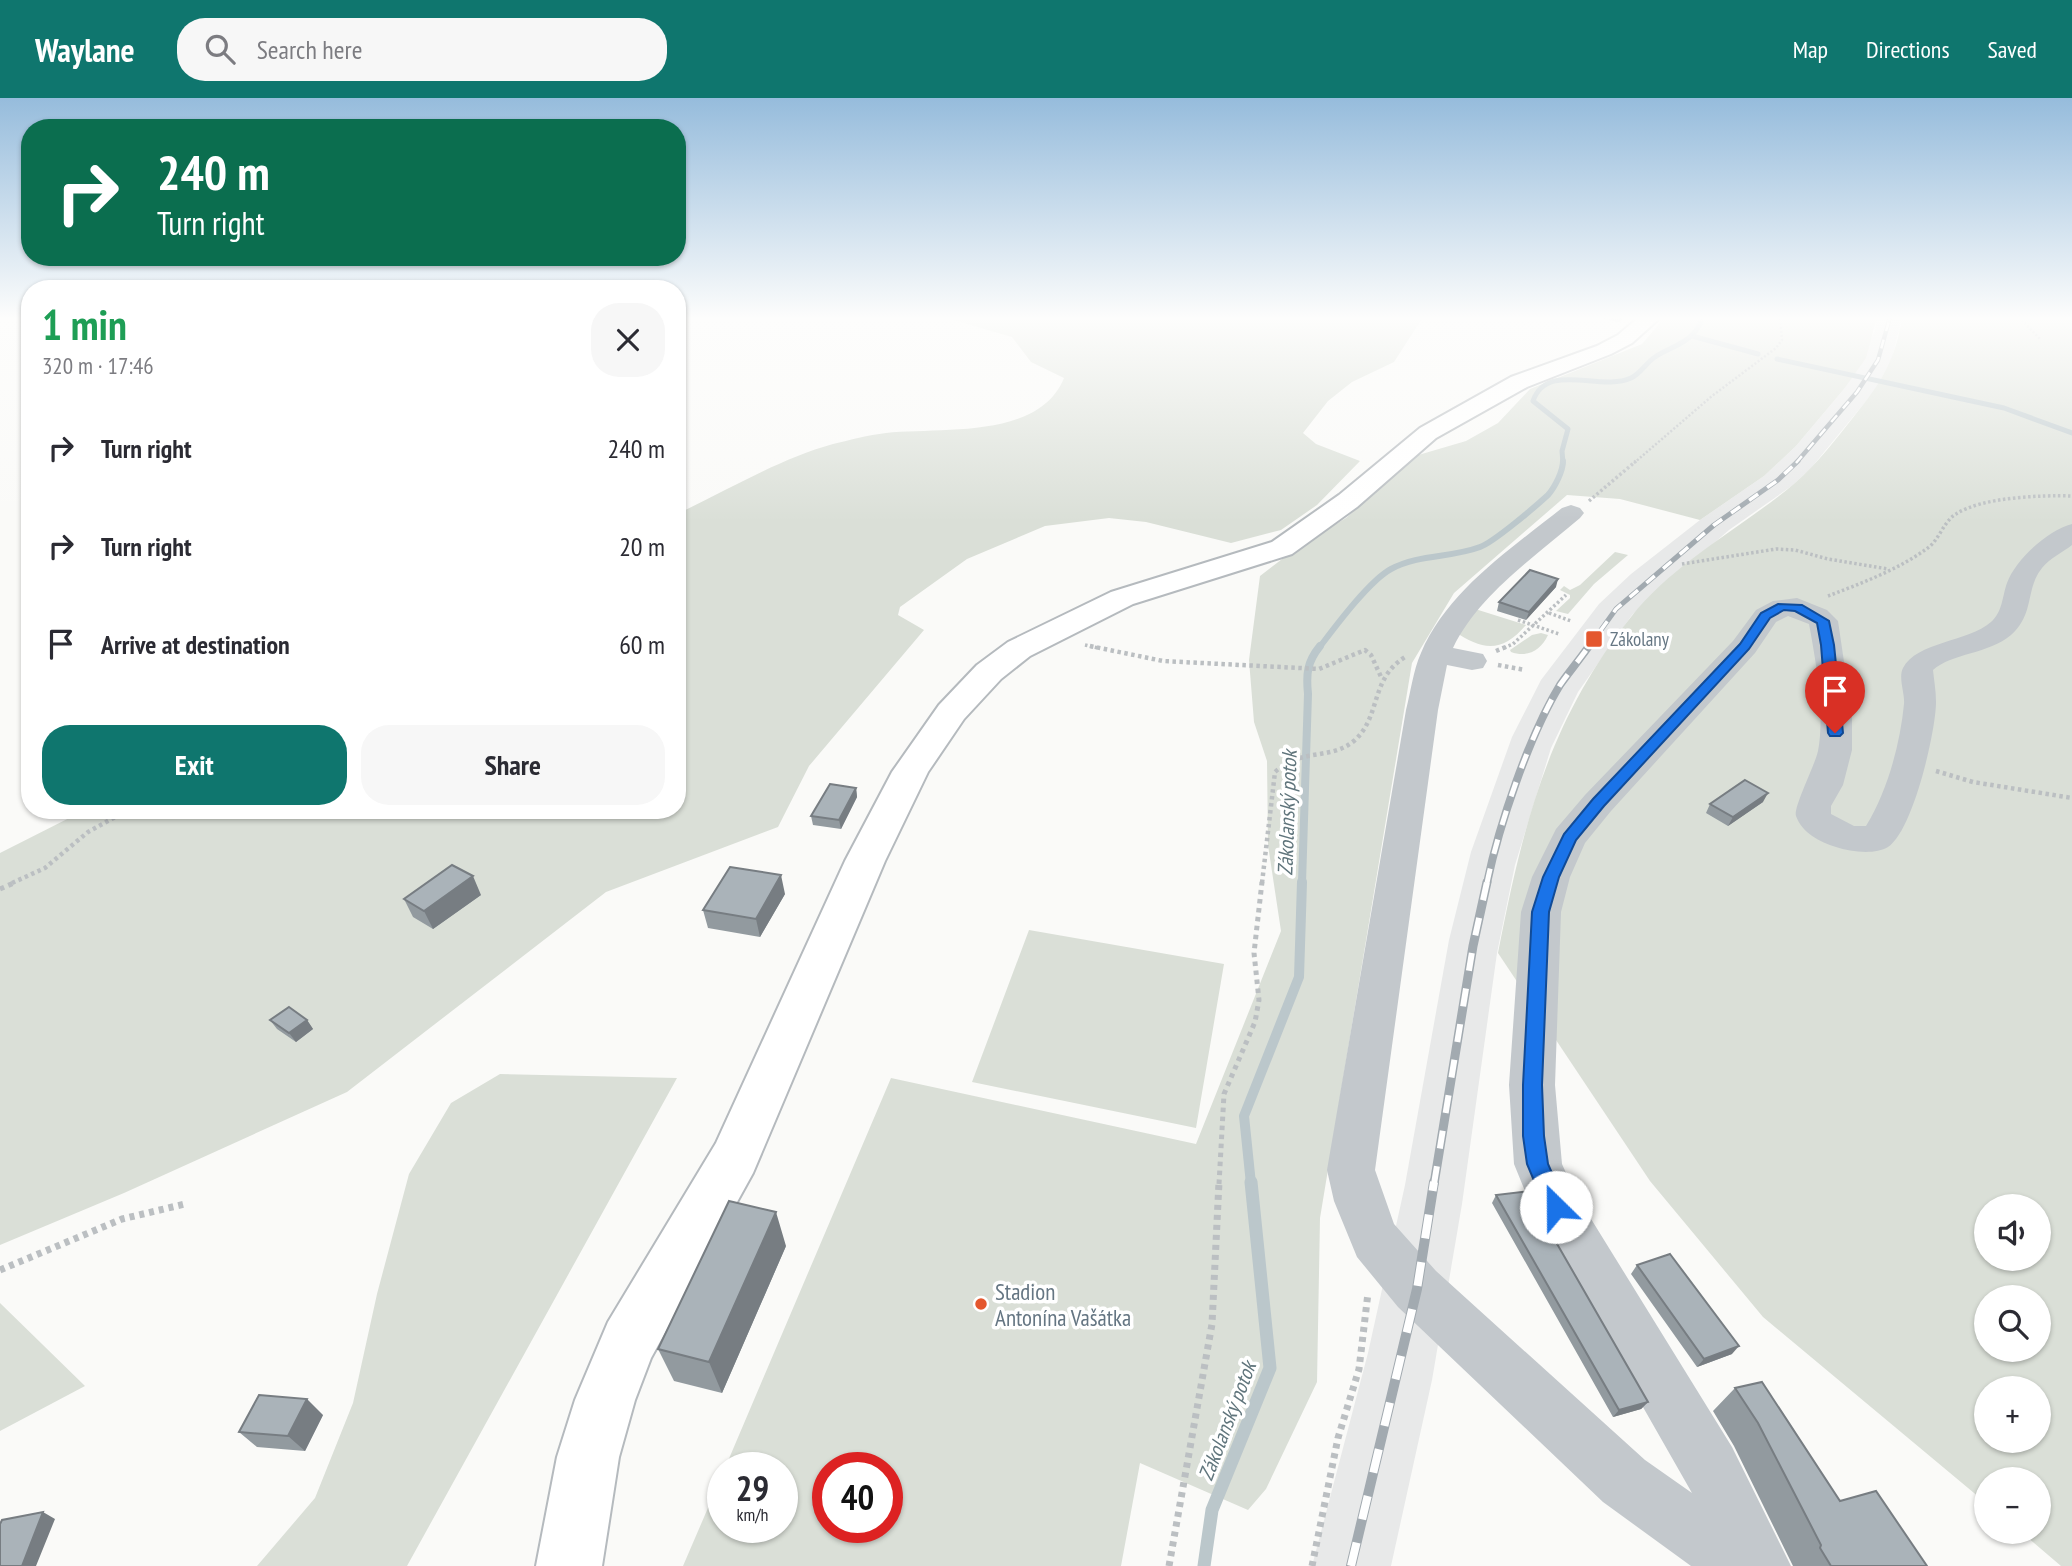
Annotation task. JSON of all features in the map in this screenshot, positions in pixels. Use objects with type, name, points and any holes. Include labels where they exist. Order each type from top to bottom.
[{"type":"main road","points":[[569,1566],[587,1457],[605,1400],[628,1342],[735,1157],[865,862],[910,772],[951,712],[989,671],[1019,649],[1134,593],[1282,548],[1348,501],[1404,451],[1429,433],[1513,386]]},
{"type":"street","points":[[1571,513],[1520,556],[1466,608],[1461,653],[1422,710],[1351,1170],[1359,1201],[1375,1240],[1417,1289],[1624,1481],[1743,1566]]},
{"type":"street","points":[[1760,1566],[1711,1468],[1556,1207],[1538,1164],[1532,1085],[1541,912],[1551,877],[1569,838],[1598,803],[1744,647],[1766,616],[1783,607],[1797,607],[1823,621],[1836,716],[1835,750],[1832,767],[1814,806],[1814,814],[1818,822],[1848,838],[1874,839],[1890,816],[1910,763],[1920,703],[1917,670],[1923,661],[1978,642],[1998,631],[2010,620],[2021,582],[2031,563],[2072,532]]},
{"type":"path","points":[[1571,513],[1603,491],[1726,386]]},
{"type":"path","points":[[1797,607],[1889,570],[1936,540],[1955,514],[1991,504],[2055,495],[2072,496]]},
{"type":"path","points":[[1682,564],[1776,549],[1795,550],[1889,570]]},
{"type":"path","points":[[1168,1566],[1212,1324],[1223,1104],[1235,1066],[1255,1022],[1259,1000],[1254,953],[1275,772],[1297,757],[1317,755],[1346,746],[1360,734],[1382,680],[1397,661],[1412,654],[1461,653],[1513,644],[1566,595]]},
{"type":"path","points":[[1548,613],[1571,621]]},
{"type":"path","points":[[1518,621],[1559,634]]},
{"type":"path","points":[[1085,645],[1163,662],[1319,669],[1331,666],[1356,651],[1365,650],[1371,655],[1382,680]]},
{"type":"path","points":[[1910,763],[1973,782],[2072,798]]},
{"type":"path","points":[[0,889],[45,868],[88,832],[112,819]]},
{"type":"path","points":[[0,1270],[122,1219],[185,1204]]},
{"type":"path","points":[[1312,1566],[1338,1438],[1359,1369],[1375,1240]]},
{"type":"shaded area","points":[[1059,386],[1348,386],[1328,401],[1303,433],[1316,444],[1360,461],[1317,505],[1281,530],[1231,543],[1146,522],[1109,518],[1045,526],[967,559],[900,607],[898,615],[924,630],[809,766],[778,827],[606,892],[347,1092],[124,1193],[0,1245],[0,853],[67,819],[686,819],[686,510],[773,466],[813,450],[886,433],[959,429],[1011,421],[1033,412],[1051,398]]},
{"type":"shaded area","points":[[1539,386],[1846,386],[1796,446],[1764,476],[1700,520],[1620,499],[1567,495],[1454,593],[1412,663],[1320,1218],[1317,1382],[1266,1489],[1248,1510],[1140,1463],[1121,1566],[683,1566],[707,1510],[707,1543],[798,1543],[798,1452],[732,1452],[891,1078],[1196,1144],[1281,931],[1268,845],[1267,761],[1254,722],[1249,660],[1260,576],[1298,547],[1346,518],[1415,456],[1466,441],[1498,423],[1530,389]]},
{"type":"shaded area","points":[[1846,386],[1877,386],[1811,468],[1793,485],[1729,530],[1632,615],[1578,692],[1551,748],[1515,865],[1497,953],[1462,1204],[1432,1380],[1391,1566],[1312,1566],[1368,1353],[1405,1185],[1449,940],[1471,852],[1512,737],[1541,680],[1599,604],[1631,574],[1700,520],[1764,476],[1796,446]]},
{"type":"shaded area","points":[[1877,386],[2072,386],[2072,1566],[2061,1566],[2035,1544],[2051,1544],[2051,1467],[1974,1467],[1974,1493],[1763,1317],[1650,1181],[1498,953],[1518,861],[1543,776],[1559,736],[1602,656],[1631,617],[1667,579],[1795,483],[1834,442]]},
{"type":"shaded area","points":[[1615,552],[1628,555],[1594,584],[1568,614],[1556,611],[1570,598],[1570,595],[1560,590],[1564,586],[1570,590],[1580,585]]},
{"type":"shaded area","points":[[1472,608],[1526,625],[1509,641],[1492,646],[1483,645],[1454,631]]},
{"type":"shaded area","points":[[1532,635],[1548,635],[1542,645],[1533,651],[1523,654],[1511,652],[1510,650]]},
{"type":"shaded area","points":[[1029,930],[1224,964],[1196,1128],[972,1082]]},
{"type":"shaded area","points":[[500,1074],[677,1078],[407,1566],[257,1566],[315,1498],[353,1403],[377,1294],[409,1174],[451,1103]]},
{"type":"shaded area","points":[[0,1303],[85,1386],[0,1431]]},
{"type":"building","points":[[1530,570],[1558,579],[1529,612],[1499,602]]},
{"type":"building","points":[[1745,780],[1768,793],[1733,817],[1710,804]]},
{"type":"building","points":[[830,784],[856,788],[839,820],[811,816]]},
{"type":"building","points":[[452,865],[473,876],[424,911],[404,899]]},
{"type":"building","points":[[730,867],[781,875],[756,919],[703,910]]},
{"type":"building","points":[[289,1007],[307,1020],[289,1033],[270,1020]]},
{"type":"building","points":[[1530,1191],[1541,1216],[1648,1402],[1619,1410],[1496,1195]]},
{"type":"building","points":[[729,1201],[776,1212],[709,1362],[658,1349]]},
{"type":"building","points":[[1670,1254],[1739,1346],[1704,1359],[1637,1265]]},
{"type":"building","points":[[1762,1382],[1840,1501],[1876,1491],[1927,1566],[1831,1566],[1758,1423],[1735,1388]]},
{"type":"building","points":[[259,1395],[307,1399],[288,1436],[239,1432]]},
{"type":"building","points":[[43,1512],[22,1566],[0,1566],[2,1520]]},
{"type":"waterway","name":"Zákolanský potok","points":[[1545,386],[1533,401],[1568,429],[1562,451],[1563,462]]},
{"type":"waterway","points":[[1900,386],[2004,408],[2072,433]]},
{"type":"waterway","name":"Zákolanský potok","points":[[1319,648],[1363,594],[1391,569],[1413,561],[1480,547],[1505,531],[1548,495],[1558,479],[1563,462]]},
{"type":"waterway","name":"Zákolanský potok","points":[[1302,883],[1307,674],[1312,657],[1320,646]]},
{"type":"waterway","name":"Zákolanský potok","points":[[1251,1184],[1244,1116],[1299,977],[1302,882]]},
{"type":"waterway","name":"Zákolanský potok","points":[[1204,1566],[1212,1510],[1270,1368],[1251,1182]]},
{"type":"railway","points":[[1796,462],[1861,386]]},
{"type":"railway","points":[[1588,648],[1616,609],[1714,525],[1778,480],[1796,462]]},
{"type":"railway","points":[[1487,883],[1507,808],[1537,729],[1560,685],[1589,646]]},
{"type":"railway","points":[[1434,1184],[1473,946],[1487,882]]},
{"type":"railway","points":[[1351,1566],[1417,1289],[1434,1182]]},
{"type":"place","name":"Zákolany","points":[[1594,639]]},
{"type":"place","name":"Stadion Antonína Vašátka","points":[[981,1304]]},
{"type":"route","points":[[1556,1207],[1538,1164],[1532,1085],[1541,912],[1551,877],[1569,838],[1598,803],[1744,647],[1773,610],[1797,607],[1823,621],[1836,716],[1835,733]]}]
